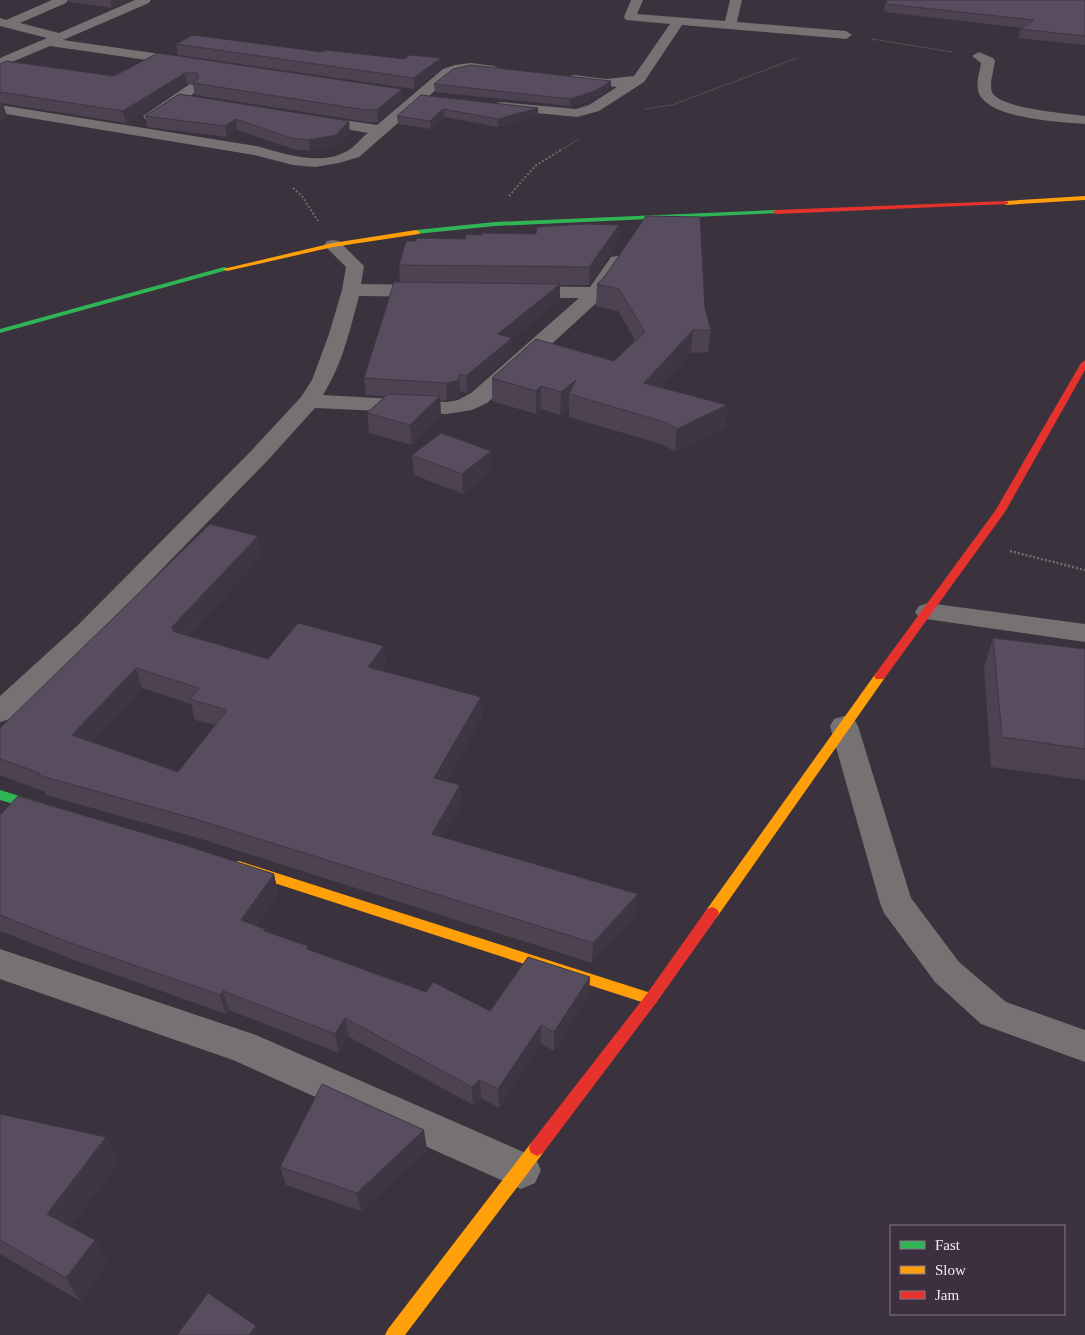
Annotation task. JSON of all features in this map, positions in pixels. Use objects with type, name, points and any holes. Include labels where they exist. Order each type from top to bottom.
[{"type":"street","points":[[4,23],[62,0]]},
{"type":"street","points":[[0,63],[145,0]]},
{"type":"street","points":[[636,0],[630,17],[846,36]]},
{"type":"street","points":[[730,25],[736,0]]},
{"type":"street","points":[[483,104],[577,113],[594,108],[639,79],[679,21]]},
{"type":"street","points":[[4,23],[55,39],[229,67],[127,131]]},
{"type":"street","points":[[979,56],[988,61],[985,92],[998,105],[1031,113],[1085,120]]},
{"type":"street","points":[[0,110],[256,151],[304,164],[341,159],[353,154],[418,96],[455,69],[471,67],[510,72]]},
{"type":"street","points":[[559,77],[610,83],[629,82],[639,79]]},
{"type":"street","points":[[399,93],[437,98]]},
{"type":"street","points":[[178,98],[197,101]]},
{"type":"street","points":[[293,116],[379,130]]},
{"type":"street","points":[[0,331],[224,270],[333,245],[429,230],[495,224],[1035,202],[1085,198]]},
{"type":"street","points":[[635,234],[645,218]]},
{"type":"street","points":[[0,712],[86,632],[260,455],[309,401],[322,380],[330,360],[351,290],[354,266],[333,245]]},
{"type":"street","points":[[309,401],[447,408],[464,405],[479,398],[596,293],[625,249]]},
{"type":"street","points":[[351,290],[449,291]]},
{"type":"street","points":[[508,292],[596,293]]},
{"type":"street","points":[[394,1335],[651,999],[844,726],[978,543],[1000,512],[1085,363]]},
{"type":"street","points":[[928,612],[1085,633]]},
{"type":"street","points":[[844,726],[896,903],[947,972],[994,1014],[1085,1046]]},
{"type":"street","points":[[0,795],[66,814]]},
{"type":"street","points":[[226,862],[651,999]]},
{"type":"street","points":[[0,964],[243,1047],[520,1170]]},
{"type":"path","points":[[846,36],[979,56]]},
{"type":"path","points":[[640,110],[672,105],[803,56]]},
{"type":"path","points":[[495,224],[509,195],[535,166],[579,139]]},
{"type":"path","points":[[256,151],[302,196],[333,245]]},
{"type":"path","points":[[978,543],[1085,570]]},
{"type":"building","points":[[1085,0],[1085,36],[1020,29],[1034,20],[886,4],[886,1]]},
{"type":"building","points":[[193,35],[322,52],[326,50],[405,59],[409,55],[441,58],[414,78],[176,44]]},
{"type":"building","points":[[158,53],[402,89],[377,110],[366,110],[193,83],[199,78],[197,73],[185,73],[123,111],[0,92],[0,64],[6,61],[114,76]]},
{"type":"building","points":[[471,65],[611,81],[595,91],[570,99],[434,84],[453,69]]},
{"type":"building","points":[[179,94],[349,121],[336,135],[309,140],[291,138],[236,119],[225,126],[145,116]]},
{"type":"building","points":[[421,95],[538,108],[498,119],[443,109],[430,121],[397,116]]},
{"type":"building","points":[[646,216],[700,217],[705,308],[711,330],[693,330],[644,383],[727,405],[677,429],[665,422],[569,394],[576,380],[561,392],[541,386],[536,391],[492,378],[536,339],[614,361],[645,332],[619,289],[597,284],[605,276]]},
{"type":"building","points":[[586,224],[619,225],[589,267],[399,265],[406,241],[416,241],[417,238],[465,239],[466,234],[482,235],[482,233],[536,234],[537,227]]},
{"type":"building","points":[[394,282],[560,284],[498,334],[512,338],[466,376],[459,374],[458,381],[446,383],[364,378]]},
{"type":"building","points":[[388,394],[440,396],[410,425],[367,413]]},
{"type":"building","points":[[441,433],[491,451],[462,474],[412,455]]},
{"type":"building","points":[[210,524],[258,536],[171,628],[174,629],[172,631],[268,659],[298,623],[384,646],[368,667],[481,697],[434,778],[460,785],[432,834],[638,894],[593,943],[192,818],[38,775],[40,773],[0,759],[0,728]],"holes":[[[136,668],[199,688],[190,699],[227,710],[178,772],[72,735]]]},
{"type":"building","points":[[993,638],[1085,649],[1085,749],[1002,737]]},
{"type":"building","points":[[18,796],[191,847],[274,874],[241,920],[265,929],[264,931],[308,946],[307,949],[426,992],[433,982],[490,1011],[528,957],[590,977],[554,1032],[541,1025],[498,1089],[480,1080],[472,1087],[345,1018],[335,1034],[223,991],[220,995],[68,942],[0,915],[0,815]]},
{"type":"building","points":[[322,1084],[424,1130],[357,1193],[280,1167]]},
{"type":"building","points":[[0,1114],[106,1137],[47,1214],[95,1240],[66,1278],[0,1240]]},
{"type":"building","points":[[208,1293],[256,1326],[249,1335],[177,1335]]},
{"type":"traffic: fast","points":[[416,232],[495,224],[776,212]]},
{"type":"traffic: fast","points":[[0,331],[227,269]]},
{"type":"traffic: fast","points":[[0,795],[51,810]]},
{"type":"traffic: slow","points":[[1006,203],[1085,198]]},
{"type":"traffic: slow","points":[[227,269],[333,245],[416,232]]},
{"type":"traffic: slow","points":[[712,913],[880,676]]},
{"type":"traffic: slow","points":[[239,866],[651,999]]},
{"type":"traffic: slow","points":[[394,1335],[537,1148]]},
{"type":"traffic: jam","points":[[776,212],[1006,203]]},
{"type":"traffic: jam","points":[[880,676],[1000,512],[1085,363]]},
{"type":"traffic: jam","points":[[537,1148],[651,999],[712,913]]}]
